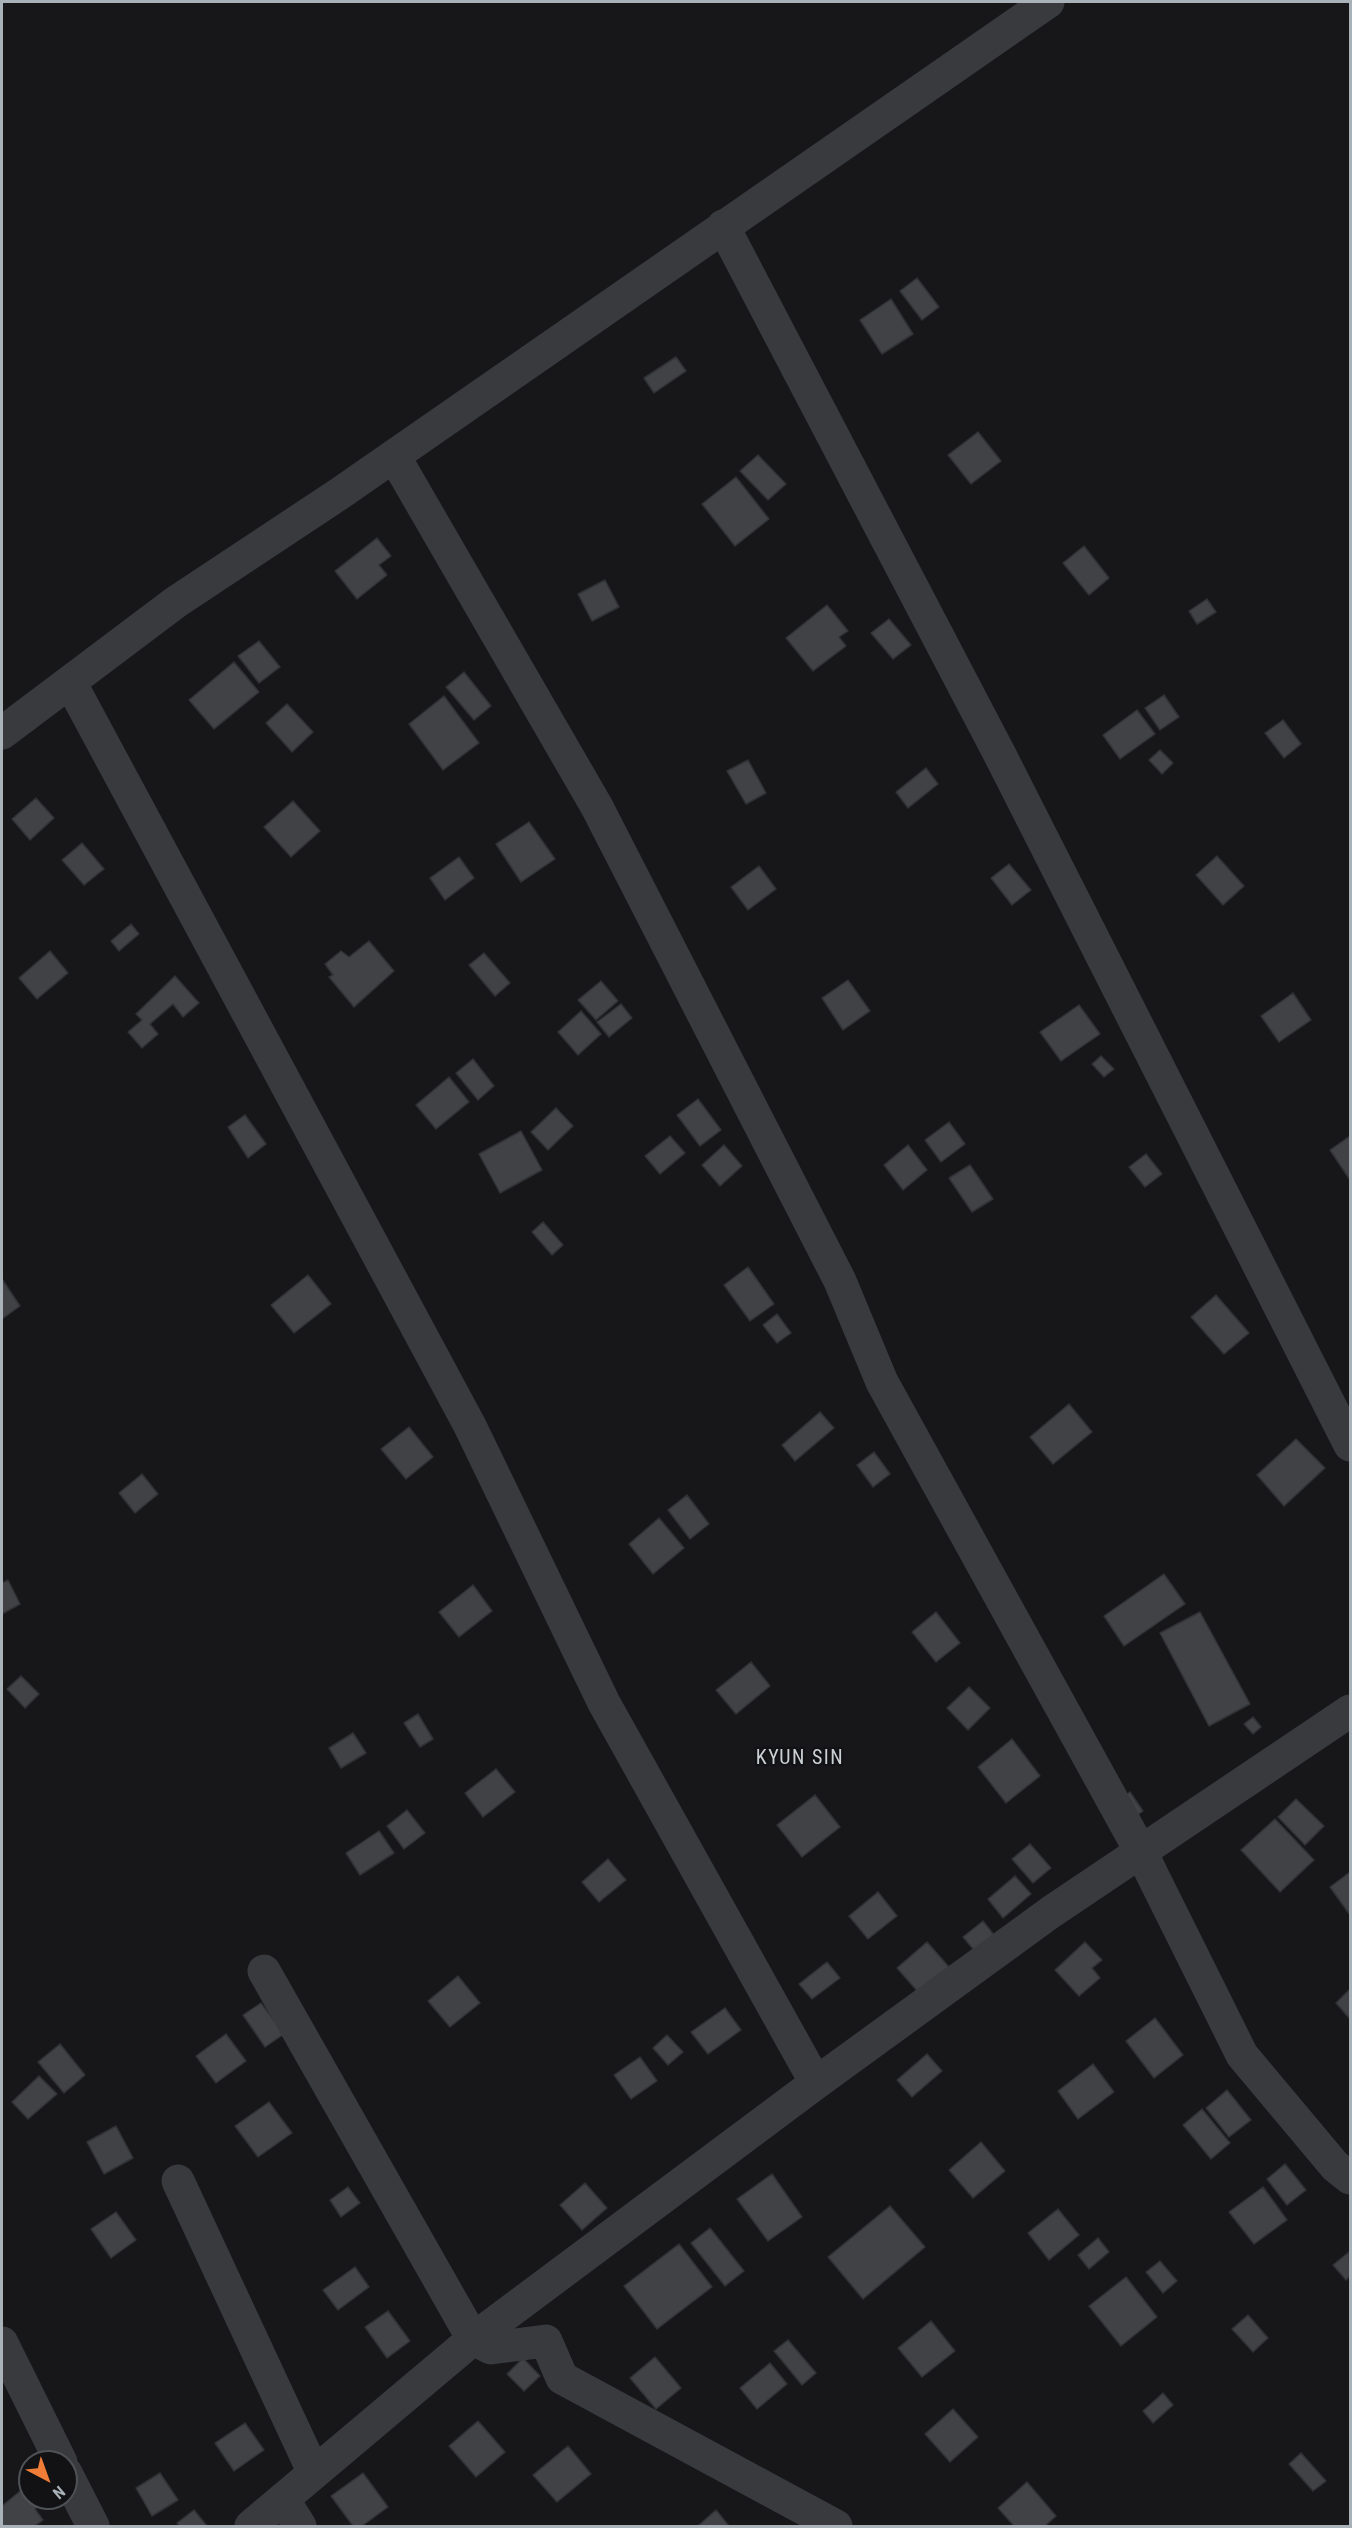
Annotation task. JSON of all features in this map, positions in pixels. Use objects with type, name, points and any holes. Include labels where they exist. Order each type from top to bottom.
[{"type":"street","points":[[2,732],[176,602],[394,456],[1048,2]]},
{"type":"street","points":[[723,226],[999,753],[1350,1445]]},
{"type":"street","points":[[394,456],[597,807],[840,1281],[882,1382],[1141,1852],[1242,2055],[1335,2166],[1350,2178]]},
{"type":"street","points":[[70,682],[470,1426],[604,1703],[816,2083]]},
{"type":"street","points":[[251,2526],[473,2338],[816,2083],[1050,1912],[1350,1711]]},
{"type":"street","points":[[264,1971],[473,2338],[491,2348],[546,2341],[562,2378],[836,2526]]},
{"type":"street","points":[[178,2181],[314,2473]]},
{"type":"street","points":[[2,2343],[55,2450]]},
{"type":"street","points":[[78,2497],[93,2526]]},
{"type":"street","points":[[283,2499],[300,2526]]},
{"type":"building","points":[[917,278],[939,307],[922,320],[900,291]]},
{"type":"building","points":[[891,299],[913,334],[882,354],[860,320]]},
{"type":"building","points":[[676,357],[686,371],[654,393],[644,378]]},
{"type":"building","points":[[978,432],[1001,461],[971,484],[948,455]]},
{"type":"building","points":[[758,455],[786,484],[768,500],[740,471]]},
{"type":"building","points":[[736,477],[769,519],[735,546],[702,504]]},
{"type":"building","points":[[377,538],[391,556],[379,565],[387,575],[357,599],[335,571]]},
{"type":"building","points":[[1084,546],[1109,578],[1089,595],[1063,563]]},
{"type":"building","points":[[605,580],[619,607],[592,621],[578,594]]},
{"type":"building","points":[[1207,599],[1216,612],[1197,624],[1189,611]]},
{"type":"building","points":[[827,605],[848,631],[839,637],[846,646],[813,671],[786,638]]},
{"type":"building","points":[[889,619],[911,645],[893,659],[871,633]]},
{"type":"building","points":[[259,641],[280,667],[259,683],[238,656]]},
{"type":"building","points":[[234,662],[259,692],[214,729],[189,700]]},
{"type":"building","points":[[464,672],[491,706],[474,720],[446,687]]},
{"type":"building","points":[[1164,695],[1179,717],[1160,730],[1145,708]]},
{"type":"building","points":[[444,696],[479,743],[443,770],[409,724]]},
{"type":"building","points":[[287,704],[313,732],[292,752],[266,723]]},
{"type":"building","points":[[1137,710],[1155,734],[1120,759],[1103,735]]},
{"type":"building","points":[[1283,720],[1301,744],[1284,758],[1265,733]]},
{"type":"building","points":[[1160,750],[1173,763],[1162,774],[1149,760]]},
{"type":"building","points":[[748,760],[766,793],[746,804],[727,771]]},
{"type":"building","points":[[926,768],[938,784],[908,808],[896,792]]},
{"type":"building","points":[[36,798],[54,818],[30,840],[12,819]]},
{"type":"building","points":[[293,801],[320,831],[291,857],[264,827]]},
{"type":"building","points":[[529,822],[555,859],[521,882],[496,844]]},
{"type":"building","points":[[82,843],[104,869],[84,885],[62,860]]},
{"type":"building","points":[[1217,856],[1244,886],[1223,905],[1196,875]]},
{"type":"building","points":[[459,857],[474,878],[445,900],[430,878]]},
{"type":"building","points":[[1009,864],[1031,890],[1012,905],[991,878]]},
{"type":"building","points":[[759,866],[776,889],[748,910],[731,887]]},
{"type":"building","points":[[131,924],[139,934],[119,951],[111,941]]},
{"type":"building","points":[[369,941],[394,971],[354,1007],[329,977],[333,975],[325,964],[341,951],[349,957]]},
{"type":"building","points":[[50,951],[68,973],[37,999],[19,978]]},
{"type":"building","points":[[484,953],[510,983],[495,996],[469,965]]},
{"type":"building","points":[[175,976],[199,1003],[183,1017],[173,1004],[150,1024],[158,1034],[142,1048],[128,1032],[142,1020],[136,1014]]},
{"type":"building","points":[[848,980],[870,1011],[843,1030],[822,998]]},
{"type":"building","points":[[601,981],[618,1001],[596,1020],[578,1000]]},
{"type":"building","points":[[1293,993],[1311,1020],[1279,1042],[1261,1016]]},
{"type":"building","points":[[621,1004],[632,1018],[609,1037],[597,1022]]},
{"type":"building","points":[[1079,1005],[1100,1034],[1061,1061],[1040,1032]]},
{"type":"building","points":[[581,1011],[601,1034],[578,1055],[558,1032]]},
{"type":"building","points":[[1101,1056],[1114,1069],[1104,1077],[1092,1064]]},
{"type":"building","points":[[473,1059],[494,1086],[478,1100],[456,1073]]},
{"type":"building","points":[[449,1077],[469,1102],[436,1129],[416,1105]]},
{"type":"building","points":[[698,1099],[721,1130],[700,1146],[677,1115]]},
{"type":"building","points":[[556,1108],[573,1126],[548,1150],[531,1132]]},
{"type":"building","points":[[245,1115],[266,1144],[248,1158],[228,1127]]},
{"type":"building","points":[[949,1122],[965,1144],[941,1162],[925,1140]]},
{"type":"building","points":[[521,1131],[542,1170],[500,1193],[479,1154]]},
{"type":"building","points":[[670,1136],[685,1153],[660,1174],[645,1156]]},
{"type":"building","points":[[1350,1136],[1350,1180],[1330,1150]]},
{"type":"building","points":[[724,1145],[742,1166],[720,1186],[702,1165]]},
{"type":"building","points":[[908,1145],[927,1170],[903,1190],[884,1165]]},
{"type":"building","points":[[1146,1154],[1162,1174],[1145,1187],[1129,1167]]},
{"type":"building","points":[[970,1165],[993,1199],[972,1212],[949,1178]]},
{"type":"building","points":[[543,1222],[563,1245],[552,1255],[532,1232]]},
{"type":"building","points":[[748,1267],[774,1304],[750,1321],[724,1285]]},
{"type":"building","points":[[308,1275],[331,1304],[294,1333],[271,1305]]},
{"type":"building","points":[[2,1279],[20,1306],[2,1319]]},
{"type":"building","points":[[1216,1295],[1249,1333],[1224,1354],[1191,1317]]},
{"type":"building","points":[[777,1314],[791,1333],[777,1343],[763,1325]]},
{"type":"building","points":[[1069,1404],[1092,1432],[1053,1464],[1030,1437]]},
{"type":"building","points":[[820,1412],[834,1428],[795,1461],[782,1445]]},
{"type":"building","points":[[409,1427],[433,1457],[406,1479],[381,1449]]},
{"type":"building","points":[[1296,1439],[1325,1468],[1284,1506],[1257,1475]]},
{"type":"building","points":[[874,1452],[890,1474],[873,1487],[857,1465]]},
{"type":"building","points":[[142,1474],[158,1494],[135,1513],[119,1493]]},
{"type":"building","points":[[687,1495],[709,1524],[690,1539],[668,1510]]},
{"type":"building","points":[[659,1518],[684,1548],[653,1574],[629,1544]]},
{"type":"building","points":[[1164,1574],[1185,1604],[1124,1646],[1104,1616]]},
{"type":"building","points":[[8,1580],[20,1604],[2,1614],[2,1583]]},
{"type":"building","points":[[473,1585],[492,1611],[459,1637],[439,1612]]},
{"type":"building","points":[[936,1612],[960,1643],[936,1662],[912,1632]]},
{"type":"building","points":[[1200,1612],[1250,1704],[1209,1726],[1160,1633]]},
{"type":"building","points":[[751,1662],[770,1686],[736,1714],[716,1690]]},
{"type":"building","points":[[21,1676],[39,1694],[25,1708],[7,1689]]},
{"type":"building","points":[[969,1687],[990,1708],[968,1730],[947,1708]]},
{"type":"building","points":[[418,1714],[433,1739],[420,1747],[404,1723]]},
{"type":"building","points":[[1253,1717],[1261,1727],[1253,1734],[1244,1724]]},
{"type":"building","points":[[353,1733],[366,1753],[341,1768],[329,1748]]},
{"type":"building","points":[[1012,1739],[1040,1776],[1006,1803],[978,1767]]},
{"type":"building","points":[[496,1769],[515,1792],[483,1817],[465,1793]]},
{"type":"building","points":[[1130,1792],[1143,1811],[1129,1821],[1117,1801]]},
{"type":"building","points":[[815,1795],[840,1827],[802,1857],[777,1825]]},
{"type":"building","points":[[1296,1799],[1324,1826],[1305,1845],[1278,1817]]},
{"type":"building","points":[[407,1810],[425,1833],[404,1849],[387,1826]]},
{"type":"building","points":[[1275,1819],[1314,1860],[1280,1892],[1241,1850]]},
{"type":"building","points":[[379,1831],[394,1853],[360,1875],[346,1853]]},
{"type":"building","points":[[1030,1844],[1051,1868],[1033,1883],[1012,1859]]},
{"type":"building","points":[[608,1859],[626,1880],[599,1902],[582,1882]]},
{"type":"building","points":[[1350,1872],[1350,1915],[1330,1887]]},
{"type":"building","points":[[1015,1876],[1031,1894],[1003,1918],[988,1899]]},
{"type":"building","points":[[878,1892],[897,1916],[868,1939],[849,1916]]},
{"type":"building","points":[[983,1921],[998,1940],[979,1956],[963,1937]]},
{"type":"building","points":[[927,1942],[949,1967],[919,1993],[897,1968]]},
{"type":"building","points":[[1085,1942],[1102,1960],[1092,1968],[1100,1978],[1079,1996],[1055,1970]]},
{"type":"building","points":[[827,1962],[840,1978],[812,1999],[799,1984]]},
{"type":"building","points":[[458,1976],[480,2003],[450,2027],[428,2001]]},
{"type":"building","points":[[1350,1989],[1350,2019],[1336,2003]]},
{"type":"building","points":[[261,2003],[284,2034],[265,2047],[243,2015]]},
{"type":"building","points":[[725,2008],[741,2030],[708,2054],[691,2032]]},
{"type":"building","points":[[1155,2018],[1183,2055],[1154,2078],[1126,2041]]},
{"type":"building","points":[[226,2034],[246,2061],[216,2083],[196,2056]]},
{"type":"building","points":[[667,2035],[683,2052],[668,2065],[653,2048]]},
{"type":"building","points":[[60,2044],[85,2075],[64,2093],[38,2062]]},
{"type":"building","points":[[927,2054],[942,2071],[912,2097],[897,2080]]},
{"type":"building","points":[[640,2057],[657,2081],[631,2099],[614,2075]]},
{"type":"building","points":[[1093,2064],[1114,2092],[1078,2119],[1058,2091]]},
{"type":"building","points":[[39,2076],[57,2094],[28,2119],[12,2102]]},
{"type":"building","points":[[1227,2090],[1251,2120],[1229,2137],[1206,2108]]},
{"type":"building","points":[[269,2102],[292,2133],[258,2157],[235,2126]]},
{"type":"building","points":[[1202,2109],[1230,2143],[1211,2159],[1183,2125]]},
{"type":"building","points":[[116,2126],[133,2158],[104,2174],[87,2142]]},
{"type":"building","points":[[981,2142],[1005,2171],[973,2198],[949,2170]]},
{"type":"building","points":[[1285,2164],[1306,2190],[1287,2205],[1267,2179]]},
{"type":"building","points":[[772,2174],[802,2217],[768,2241],[737,2199]]},
{"type":"building","points":[[585,2183],[607,2208],[582,2230],[560,2205]]},
{"type":"building","points":[[348,2187],[360,2203],[341,2217],[330,2200]]},
{"type":"building","points":[[1263,2187],[1287,2220],[1254,2244],[1229,2212]]},
{"type":"building","points":[[890,2206],[925,2247],[863,2299],[828,2257]]},
{"type":"building","points":[[1058,2209],[1079,2235],[1049,2260],[1028,2233]]},
{"type":"building","points":[[116,2212],[136,2240],[111,2258],[91,2229]]},
{"type":"building","points":[[710,2228],[744,2271],[725,2286],[691,2243]]},
{"type":"building","points":[[1098,2238],[1109,2252],[1089,2269],[1078,2255]]},
{"type":"building","points":[[679,2244],[712,2287],[657,2329],[624,2286]]},
{"type":"building","points":[[1349,2252],[1350,2276],[1346,2280],[1333,2265]]},
{"type":"building","points":[[1160,2261],[1177,2281],[1163,2293],[1146,2272]]},
{"type":"building","points":[[355,2267],[369,2287],[338,2310],[323,2290]]},
{"type":"building","points":[[1126,2277],[1157,2317],[1121,2346],[1089,2306]]},
{"type":"building","points":[[388,2311],[410,2341],[387,2358],[365,2327]]},
{"type":"building","points":[[1248,2315],[1268,2338],[1253,2352],[1232,2329]]},
{"type":"building","points":[[931,2321],[955,2351],[922,2377],[898,2348]]},
{"type":"building","points":[[788,2340],[816,2373],[802,2385],[774,2351]]},
{"type":"building","points":[[655,2357],[681,2388],[656,2409],[630,2378]]},
{"type":"building","points":[[523,2358],[540,2376],[524,2391],[507,2374]]},
{"type":"building","points":[[770,2363],[787,2384],[757,2409],[740,2388]]},
{"type":"building","points":[[1163,2393],[1173,2405],[1153,2423],[1143,2411]]},
{"type":"building","points":[[953,2409],[978,2437],[950,2462],[925,2434]]},
{"type":"building","points":[[478,2421],[505,2452],[476,2477],[449,2446]]},
{"type":"building","points":[[245,2423],[264,2450],[234,2471],[215,2443]]},
{"type":"building","points":[[568,2446],[591,2474],[557,2502],[533,2475]]},
{"type":"building","points":[[1301,2453],[1326,2481],[1313,2491],[1289,2464]]},
{"type":"building","points":[[160,2473],[178,2500],[152,2516],[136,2488]]},
{"type":"building","points":[[363,2473],[388,2507],[362,2526],[353,2526],[331,2496]]},
{"type":"building","points":[[1027,2482],[1056,2516],[1045,2526],[1014,2526],[998,2508]]},
{"type":"building","points":[[18,2493],[18,2510],[36,2510],[43,2520],[35,2526],[2,2526],[2,2506]]},
{"type":"building","points":[[194,2510],[207,2526],[180,2526],[177,2523]]},
{"type":"building","points":[[716,2510],[729,2526],[698,2526]]},
{"type":"district","name":"KYUN SIN","points":[[800,1759]]}]
